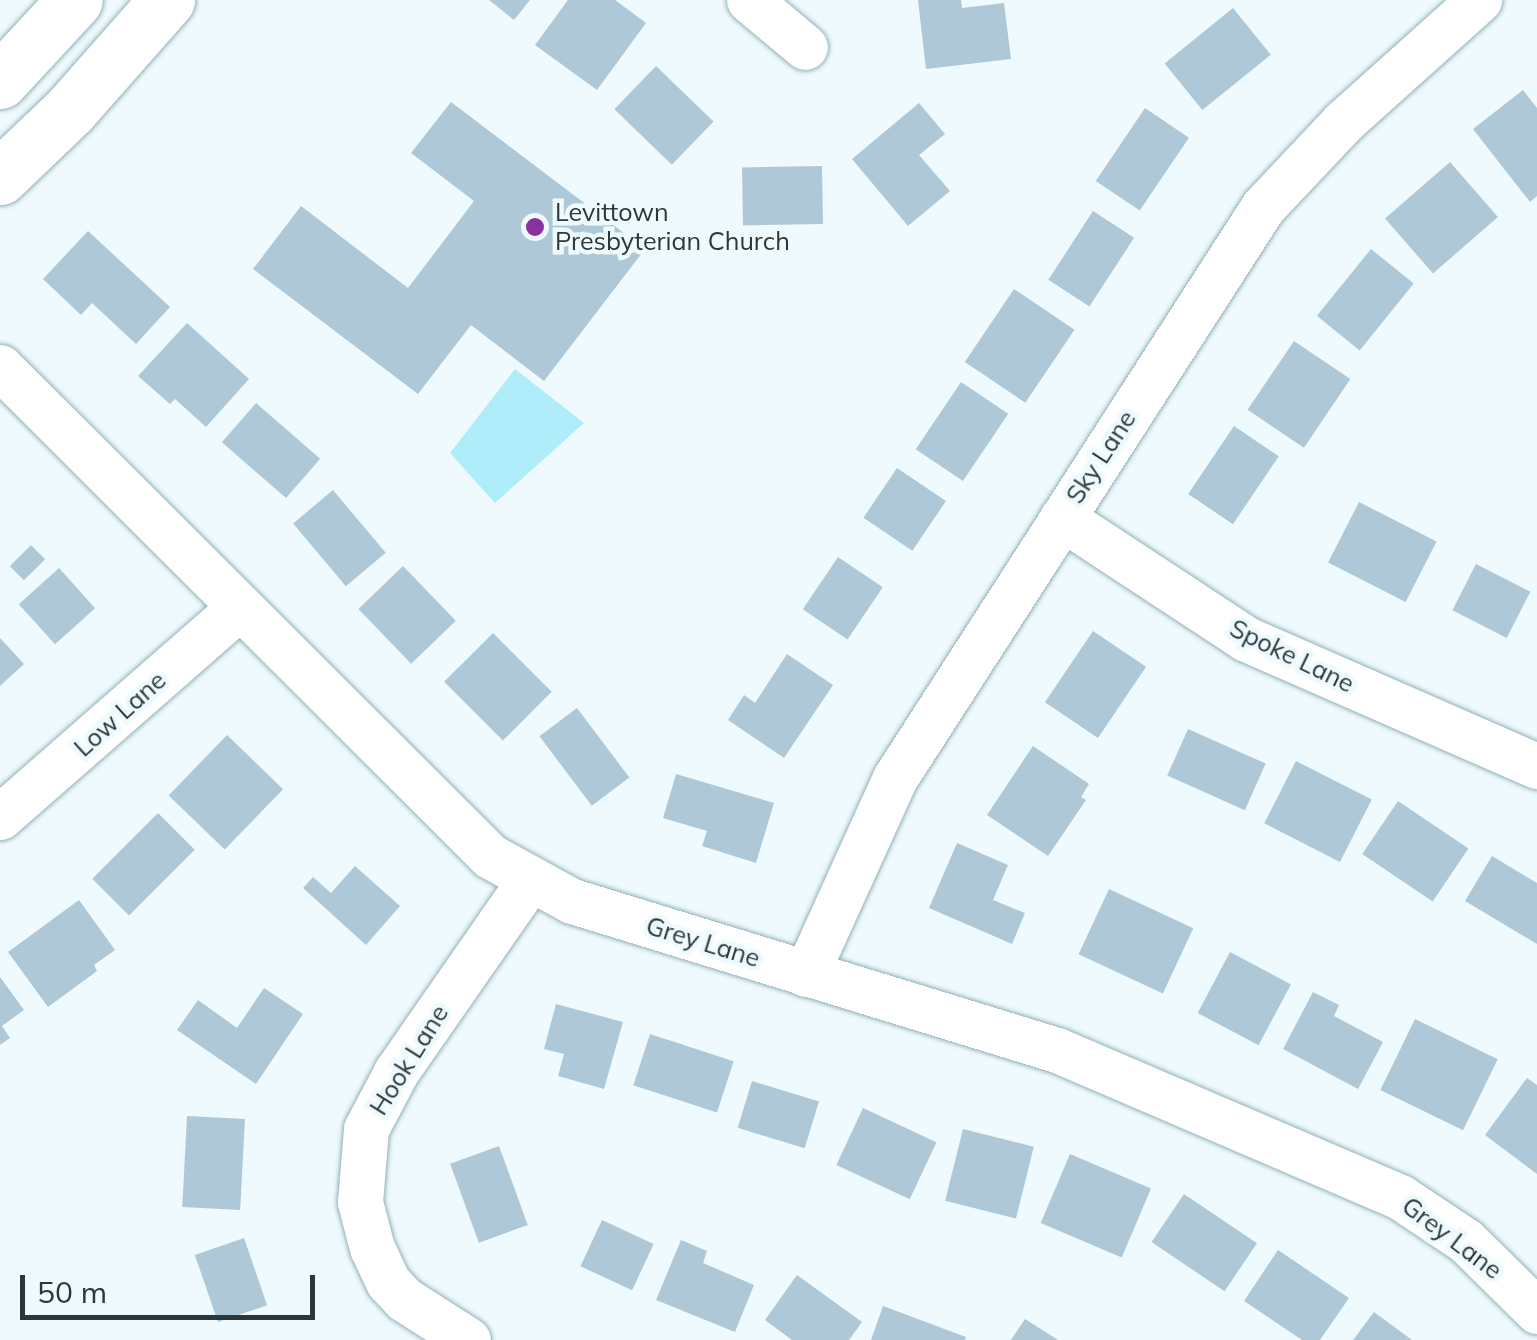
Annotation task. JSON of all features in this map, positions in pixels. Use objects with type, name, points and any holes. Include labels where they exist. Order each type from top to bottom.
[{"type":"main road","points":[[7,61],[75,0]]},
{"type":"main road","points":[[0,176],[70,110],[167,0]]},
{"type":"street","points":[[749,0],[804,48]]},
{"type":"street","name":"Sky Lane","points":[[806,974],[895,778],[1263,207],[1342,122],[1479,0]]},
{"type":"street","name":"Grey Lane","points":[[0,366],[238,609],[490,856],[572,901],[1058,1050],[1400,1196],[1466,1242],[1537,1311]]},
{"type":"street","name":"Spoke Lane","points":[[1062,518],[1246,639],[1537,766]]},
{"type":"street","name":"Low Lane","points":[[0,817],[238,609]]},
{"type":"street","name":"Hook Lane","points":[[468,1340],[404,1300],[388,1282],[372,1248],[360,1202],[366,1130],[396,1072],[530,879]]},
{"type":"shaded area","points":[[515,369],[584,423],[495,503],[450,453]]},
{"type":"building","points":[[489,0],[530,0],[514,20]]},
{"type":"building","points":[[568,0],[615,0],[646,23],[597,90],[535,45]]},
{"type":"building","points":[[918,0],[961,0],[962,8],[1004,3],[1011,59],[926,69]]},
{"type":"building","points":[[1233,8],[1271,55],[1202,110],[1165,63]]},
{"type":"building","points":[[656,66],[714,122],[672,165],[614,109]]},
{"type":"building","points":[[1523,90],[1537,108],[1537,196],[1530,202],[1473,129]]},
{"type":"building","name":"Levittown Presbyterian Church","points":[[451,102],[645,249],[544,381],[471,325],[418,394],[253,269],[301,206],[408,288],[474,201],[411,153]]},
{"type":"building","points":[[919,103],[945,134],[919,155],[950,191],[908,226],[852,159]]},
{"type":"building","points":[[1145,108],[1189,138],[1140,211],[1096,181]]},
{"type":"building","points":[[1450,162],[1498,217],[1433,274],[1385,218]]},
{"type":"building","points":[[822,166],[823,224],[743,225],[742,167]]},
{"type":"building","points":[[1093,211],[1134,238],[1089,306],[1048,280]]},
{"type":"building","points":[[88,231],[170,307],[136,344],[92,303],[81,315],[43,279]]},
{"type":"building","points":[[1371,249],[1414,284],[1360,350],[1317,316]]},
{"type":"building","points":[[1014,289],[1075,330],[1025,403],[965,362]]},
{"type":"building","points":[[187,323],[249,379],[206,427],[175,399],[170,404],[138,376]]},
{"type":"building","points":[[1294,341],[1350,379],[1304,448],[1248,410]]},
{"type":"building","points":[[961,382],[1008,414],[963,481],[916,449]]},
{"type":"building","points":[[256,403],[320,459],[286,498],[222,442]]},
{"type":"building","points":[[1234,426],[1279,456],[1233,524],[1188,494]]},
{"type":"building","points":[[897,468],[946,501],[912,551],[863,518]]},
{"type":"building","points":[[333,490],[386,553],[346,586],[293,523]]},
{"type":"building","points":[[1359,502],[1437,541],[1406,602],[1328,563]]},
{"type":"building","points":[[31,545],[45,559],[24,580],[10,566]]},
{"type":"building","points":[[838,557],[883,587],[848,639],[803,609]]},
{"type":"building","points":[[1476,564],[1530,592],[1507,638],[1452,610]]},
{"type":"building","points":[[403,566],[456,621],[411,664],[358,609]]},
{"type":"building","points":[[59,568],[95,608],[55,644],[19,604]]},
{"type":"building","points":[[1093,631],[1146,667],[1098,738],[1045,702]]},
{"type":"building","points":[[493,633],[552,692],[503,740],[444,682]]},
{"type":"building","points":[[0,638],[24,664],[0,686]]},
{"type":"building","points":[[787,654],[833,685],[784,758],[728,720],[744,695],[755,703]]},
{"type":"building","points":[[577,708],[629,777],[592,806],[539,736]]},
{"type":"building","points":[[1188,729],[1266,764],[1245,810],[1167,776]]},
{"type":"building","points":[[227,735],[283,789],[225,850],[169,795]]},
{"type":"building","points":[[1033,746],[1089,784],[1081,797],[1086,800],[1048,856],[987,815]]},
{"type":"building","points":[[1296,761],[1372,800],[1340,862],[1264,823]]},
{"type":"building","points":[[676,774],[774,803],[756,863],[702,846],[707,831],[663,818]]},
{"type":"building","points":[[1398,801],[1468,849],[1433,902],[1362,854]]},
{"type":"building","points":[[158,813],[195,850],[129,916],[92,879]]},
{"type":"building","points":[[957,843],[1008,865],[993,900],[1025,913],[1012,944],[929,908]]},
{"type":"building","points":[[1492,856],[1537,883],[1537,944],[1465,901]]},
{"type":"building","points":[[355,866],[400,906],[366,945],[303,888],[313,877],[331,893]]},
{"type":"building","points":[[1109,889],[1193,928],[1163,994],[1079,954]]},
{"type":"building","points":[[79,900],[115,950],[94,965],[97,971],[48,1007],[8,952]]},
{"type":"building","points":[[1230,952],[1291,984],[1259,1045],[1198,1013]]},
{"type":"building","points":[[0,977],[24,1010],[2,1026],[10,1038],[0,1045]]},
{"type":"building","points":[[264,988],[303,1014],[256,1084],[177,1030],[198,1000],[237,1028]]},
{"type":"building","points":[[1313,992],[1339,1005],[1334,1016],[1383,1042],[1358,1089],[1283,1049]]},
{"type":"building","points":[[556,1004],[623,1022],[604,1089],[558,1076],[564,1054],[544,1049]]},
{"type":"building","points":[[1415,1019],[1498,1059],[1463,1130],[1380,1090]]},
{"type":"building","points":[[650,1034],[734,1061],[717,1113],[633,1085]]},
{"type":"building","points":[[1527,1078],[1537,1085],[1537,1174],[1485,1135]]},
{"type":"building","points":[[752,1081],[819,1101],[805,1148],[738,1128]]},
{"type":"building","points":[[863,1108],[936,1142],[910,1199],[836,1165]]},
{"type":"building","points":[[187,1116],[245,1119],[240,1210],[182,1207]]},
{"type":"building","points":[[963,1129],[1034,1147],[1016,1218],[945,1201]]},
{"type":"building","points":[[499,1146],[528,1225],[479,1243],[450,1164]]},
{"type":"building","points":[[1070,1154],[1151,1188],[1122,1257],[1041,1223]]},
{"type":"building","points":[[1184,1194],[1257,1243],[1225,1291],[1152,1242]]},
{"type":"building","points":[[602,1220],[654,1244],[632,1290],[580,1266]]},
{"type":"building","points":[[244,1238],[267,1305],[218,1322],[195,1255]]},
{"type":"building","points":[[681,1240],[707,1251],[703,1263],[754,1285],[735,1332],[656,1300]]},
{"type":"building","points":[[1278,1250],[1349,1298],[1320,1340],[1302,1340],[1244,1301]]},
{"type":"building","points":[[797,1275],[862,1322],[849,1340],[792,1340],[765,1320]]},
{"type":"building","points":[[883,1306],[966,1337],[965,1340],[871,1340]]},
{"type":"building","points":[[1374,1312],[1412,1340],[1353,1340]]},
{"type":"building","points":[[1025,1319],[1058,1340],[1011,1340]]},
{"type":"place","name":"Levittown Presbyterian Church","points":[[535,227]]}]
